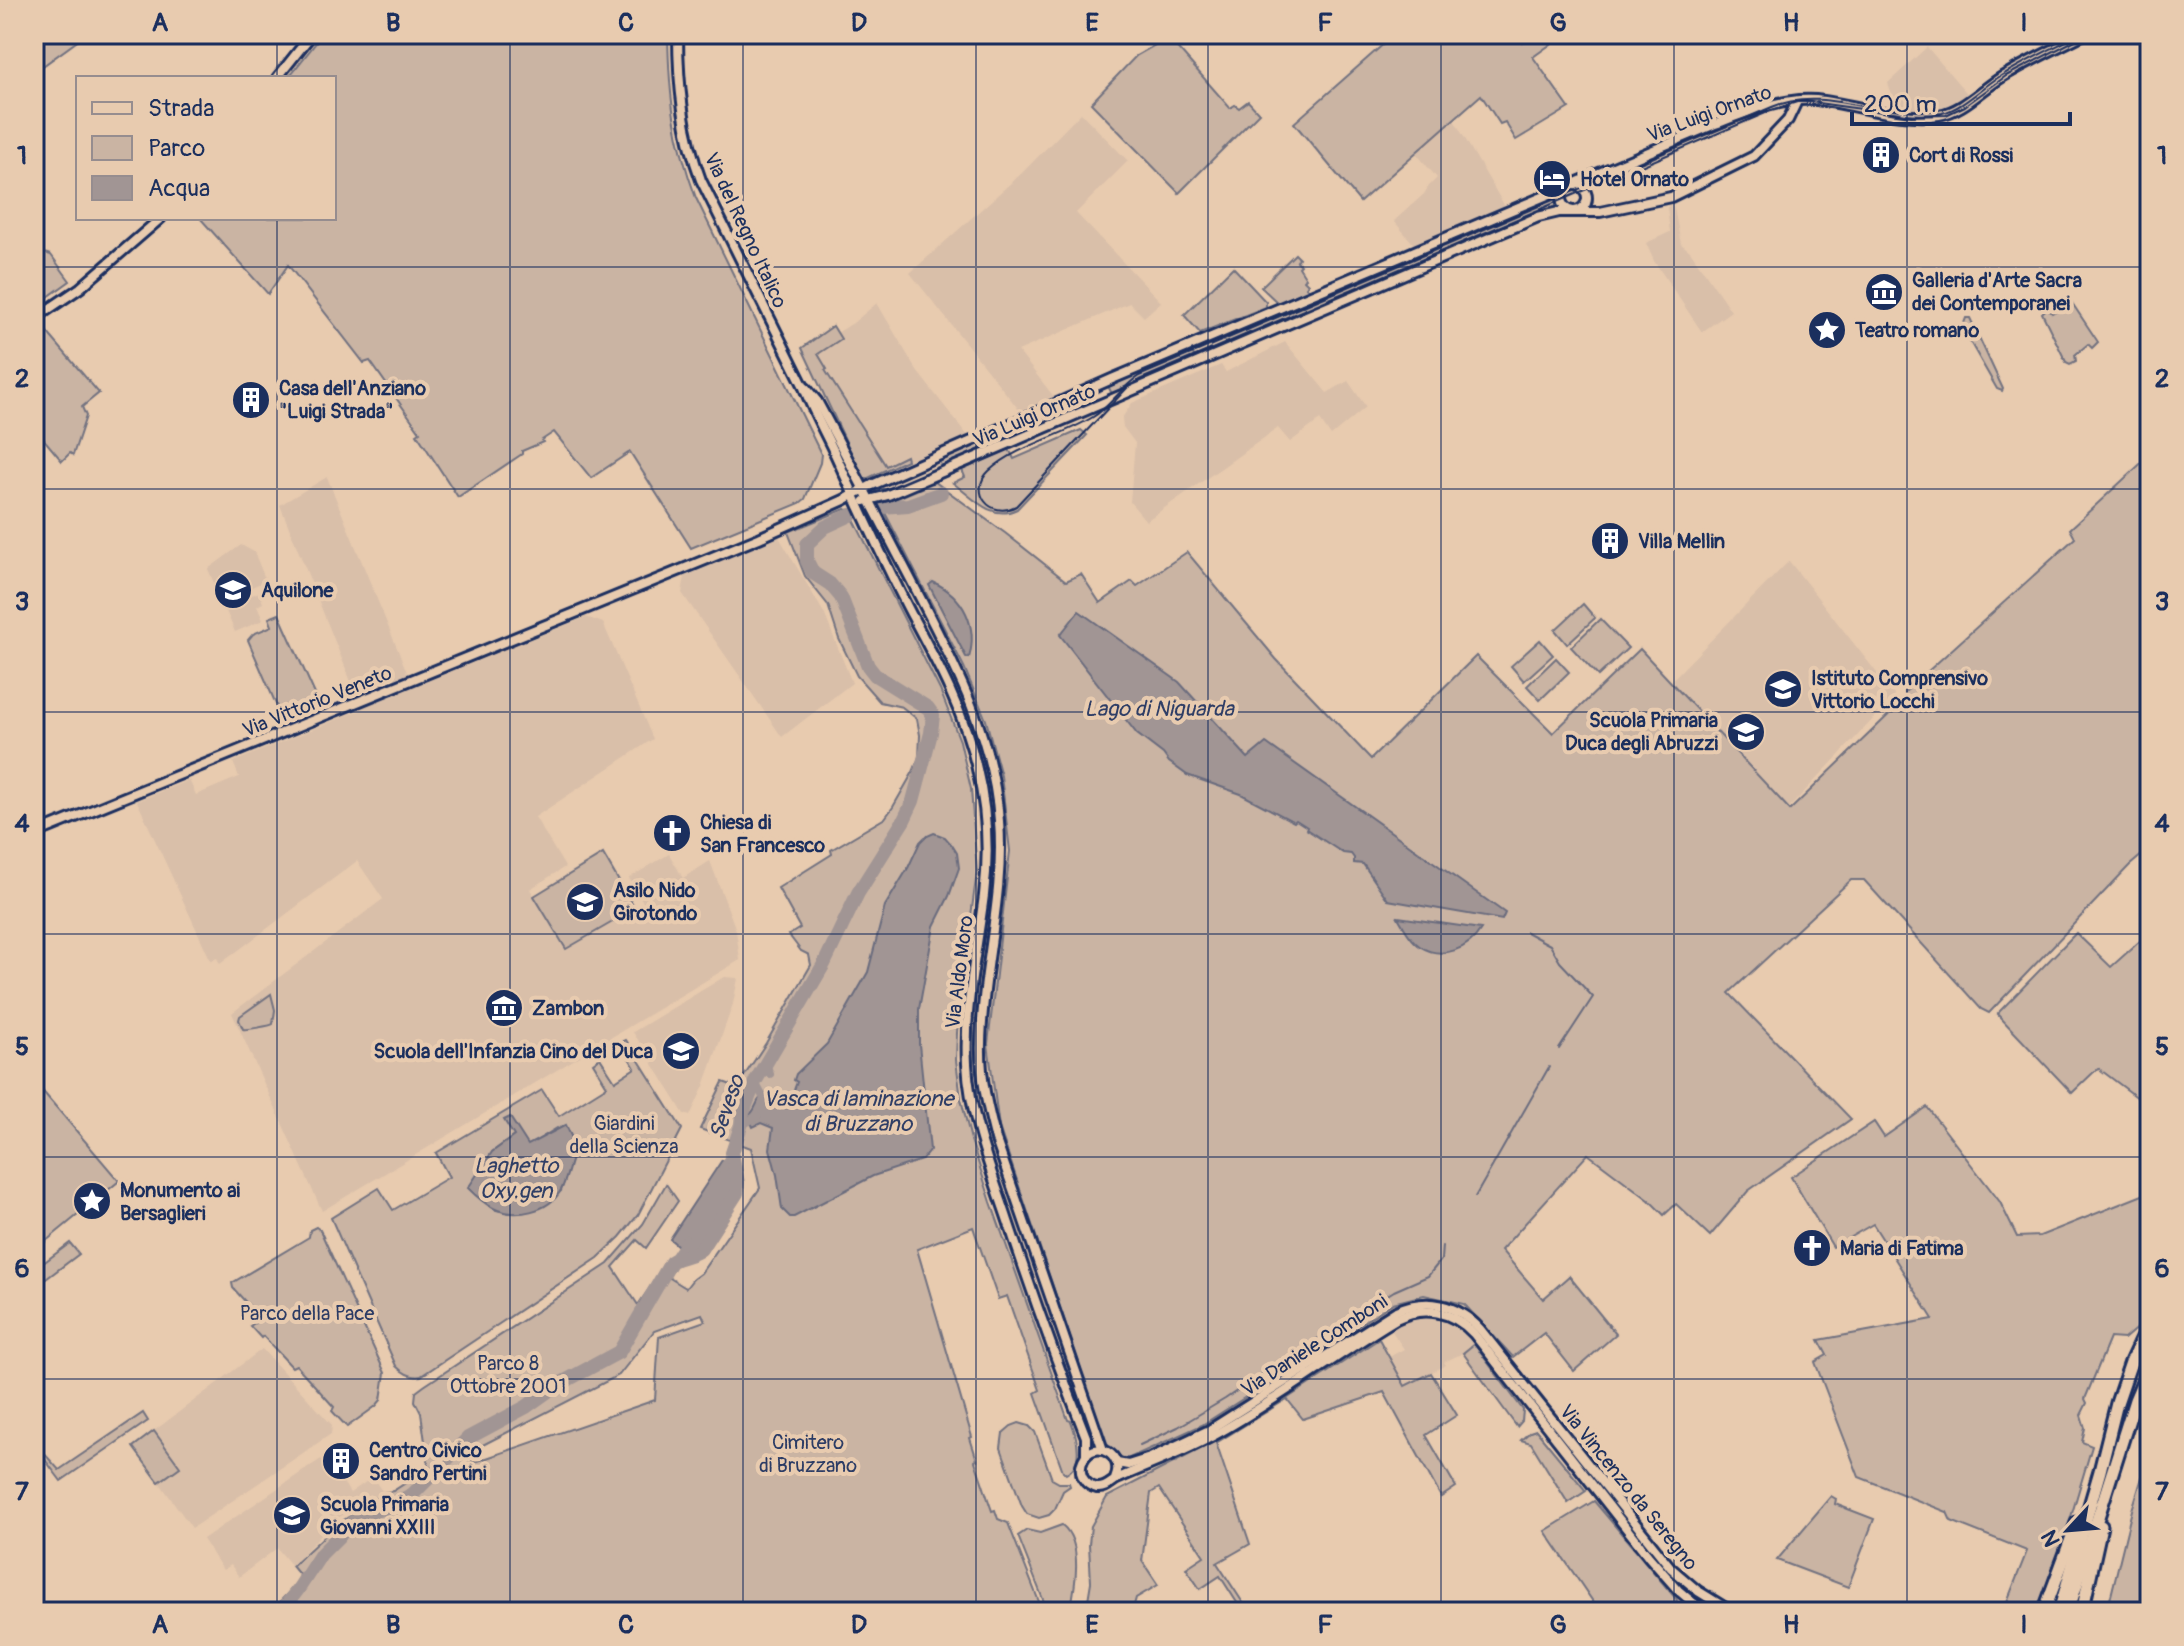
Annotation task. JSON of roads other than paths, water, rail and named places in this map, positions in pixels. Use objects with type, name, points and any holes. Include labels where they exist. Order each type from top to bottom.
[{"type":"highway","points":[[2059,1612],[2117,1403],[2150,1321]]},
{"type":"highway","points":[[2068,1612],[2135,1400],[2150,1365]]},
{"type":"highway","points":[[2044,1612],[2100,1471]]},
{"type":"highway","points":[[2082,1612],[2112,1475]]},
{"type":"main road","name":"Via del Regno Italico","points":[[678,34],[684,119],[701,180],[803,385],[851,499]]},
{"type":"main road","name":"Via Luigi Ornato","points":[[612,597],[851,499],[864,489],[1089,389],[1715,124],[1797,101],[1819,101],[1909,115],[1941,114],[1957,109],[2005,76],[2084,34]]},
{"type":"main road","points":[[279,76],[309,37]]},
{"type":"main road","name":"Via Luigi Ornato","points":[[851,499],[870,500],[888,495],[1538,217],[1574,211],[1594,213],[1660,201],[1740,165],[1759,153],[1792,114],[1797,101]]},
{"type":"main road","points":[[1569,186],[1579,186],[1587,195],[1584,207],[1574,211],[1566,209],[1561,202],[1562,193],[1569,186]]},
{"type":"main road","points":[[34,319],[102,271],[159,220]]},
{"type":"main road","points":[[34,312],[55,306]]},
{"type":"main road","points":[[1211,337],[1221,353]]},
{"type":"main road","points":[[1198,344],[1203,354],[1211,357]]},
{"type":"main road","name":"Via del Regno Italico","points":[[803,385],[817,401],[864,489]]},
{"type":"main road","points":[[1089,389],[1097,392],[1104,403]]},
{"type":"main road","points":[[933,458],[939,472]]},
{"type":"main road","points":[[864,489],[870,500]]},
{"type":"main road","name":"Via Aldo Moro","points":[[851,499],[956,703],[978,771],[986,826],[986,856],[984,893],[968,1006],[970,1089],[985,1154],[1086,1437],[1086,1455]]},
{"type":"main road","name":"Via Aldo Moro","points":[[870,500],[958,671],[985,743],[997,804],[1001,850],[983,1011],[981,1046],[985,1090],[996,1140],[1103,1450]]},
{"type":"main road","name":"Via Vittorio Veneto","points":[[34,834],[612,597]]},
{"type":"main road","name":"Via Daniele Comboni","points":[[1117,1463],[1128,1465],[1150,1458],[1204,1433],[1387,1316],[1415,1304],[1445,1306],[1468,1317],[1540,1410]]},
{"type":"main road","name":"Via Daniele Comboni","points":[[1086,1455],[1080,1471],[1083,1479],[1089,1485],[1101,1488],[1109,1485],[1115,1479],[1173,1456],[1220,1432],[1390,1322],[1417,1312],[1443,1313],[1466,1325],[1540,1410]]},
{"type":"main road","name":"Via Vincenzo da Seregno","points":[[1540,1410],[1649,1557],[1678,1590],[1704,1612]]},
{"type":"main road","name":"Via Vincenzo da Seregno","points":[[1540,1410],[1671,1568],[1703,1596],[1732,1612]]},
{"type":"main road","points":[[1086,1455],[1103,1450],[1114,1456],[1118,1472],[1115,1479]]},
{"type":"water","points":[[933,582],[953,595],[966,613],[972,635],[969,658],[929,585]]},
{"type":"water","name":"Lago di Niguarda","points":[[1079,611],[1179,682],[1248,758],[1266,743],[1505,913],[1502,920],[1388,900],[1363,864],[1354,863],[1351,854],[1343,853],[1296,820],[1294,822],[1241,794],[1187,775],[1169,762],[1137,734],[1060,635]]},
{"type":"water","name":"Vasca di laminazione di Bruzzano","points":[[934,833],[945,837],[952,845],[957,853],[959,868],[934,926],[919,1009],[919,1044],[930,1150],[922,1160],[873,1176],[790,1217],[782,1209],[770,1149],[773,1128],[761,1123],[753,1127],[748,1116],[765,1094],[769,1101],[787,1108],[797,1082],[794,1080],[796,1074],[827,1044],[868,972],[885,906],[920,842]]},
{"type":"water","points":[[1398,917],[1481,929],[1462,947],[1446,952],[1429,951],[1417,944]]},
{"type":"water","name":"Laghetto Oxy.gen","points":[[510,1117],[528,1145],[566,1125],[576,1147],[556,1198],[540,1208],[521,1213],[493,1208],[468,1188],[492,1152],[514,1136],[504,1120]]},
{"type":"water","points":[[722,1160],[730,1165],[734,1184],[732,1194],[697,1246],[685,1252],[670,1239]]},
{"type":"waterway","name":"Seveso","points":[[882,507],[908,505],[941,493]]},
{"type":"waterway","name":"Seveso","points":[[281,1612],[321,1554],[354,1521],[413,1494],[468,1438],[619,1352],[671,1262],[701,1249],[737,1193],[732,1153],[755,1082],[824,964],[858,893],[904,820],[913,801],[931,733],[933,715],[928,708],[875,675],[868,666],[841,597],[830,584],[813,573],[807,561],[807,544],[825,527],[851,515]]},
{"type":"waterway","points":[[1526,932],[1550,945],[1560,962],[1593,997],[1559,1049]]},
{"type":"waterway","points":[[766,1064],[770,1074]]},
{"type":"waterway","points":[[1475,1197],[1549,1067]]},
{"type":"waterway","points":[[755,1082],[764,1099],[762,1103]]},
{"type":"waterway","points":[[741,1126],[757,1116]]},
{"type":"waterway","points":[[722,1170],[732,1153]]},
{"type":"waterway","points":[[671,1262],[686,1239]]},
{"type":"waterway","points":[[1140,1445],[1225,1399],[1394,1291],[1428,1276],[1441,1260],[1442,1246]]},
{"type":"tram line","points":[[2080,34],[2009,71],[1964,103],[1942,113],[1899,113],[1814,100],[1793,101],[1772,107],[1139,376],[1093,417],[1027,448],[989,471],[983,479],[981,495],[990,506],[998,509],[1016,506],[1127,388],[1139,380],[1775,109],[1797,102],[1811,102],[1911,116],[1946,115],[1965,106],[2006,76],[2087,34]]},
{"type":"place","name":"Cort di Rossi","points":[[1881,155]]},
{"type":"place","name":"Hotel Ornato","points":[[1552,179]]},
{"type":"place","name":"Galleria d'Arte Sacra dei Contemporanei","points":[[1884,292]]},
{"type":"place","name":"Teatro romano","points":[[1827,330]]},
{"type":"place","name":"Casa dell'Anziano \"Luigi Strada\"","points":[[251,400]]},
{"type":"place","name":"Villa Mellin","points":[[1610,541]]},
{"type":"place","name":"Aquilone","points":[[233,590]]},
{"type":"place","name":"Istituto Comprensivo Vittorio Locchi","points":[[1783,689]]},
{"type":"place","name":"Scuola Primaria Duca degli Abruzzi","points":[[1746,732]]},
{"type":"place","name":"Chiesa di San Francesco","points":[[672,833]]},
{"type":"place","name":"Asilo Nido Girotondo","points":[[585,902]]},
{"type":"place","name":"Zambon","points":[[504,1008]]},
{"type":"place","name":"Scuola dell'Infanzia Cino del Duca","points":[[681,1051]]},
{"type":"place","name":"Monumento ai Bersaglieri","points":[[92,1201]]},
{"type":"place","name":"Maria di Fatima","points":[[1812,1248]]},
{"type":"place","name":"Centro Civico Sandro Pertini","points":[[341,1461]]},
{"type":"place","name":"Scuola Primaria Giovanni XXIII","points":[[292,1515]]},
{"type":"park label","name":"Giardini della Scienza","points":[[624,1134]]},
{"type":"park label","name":"Parco della Pace","points":[[307,1313]]},
{"type":"park label","name":"Parco 8 Ottobre 2001","points":[[508,1374]]},
{"type":"park label","name":"Cimitero di Bruzzano","points":[[808,1454]]}]
